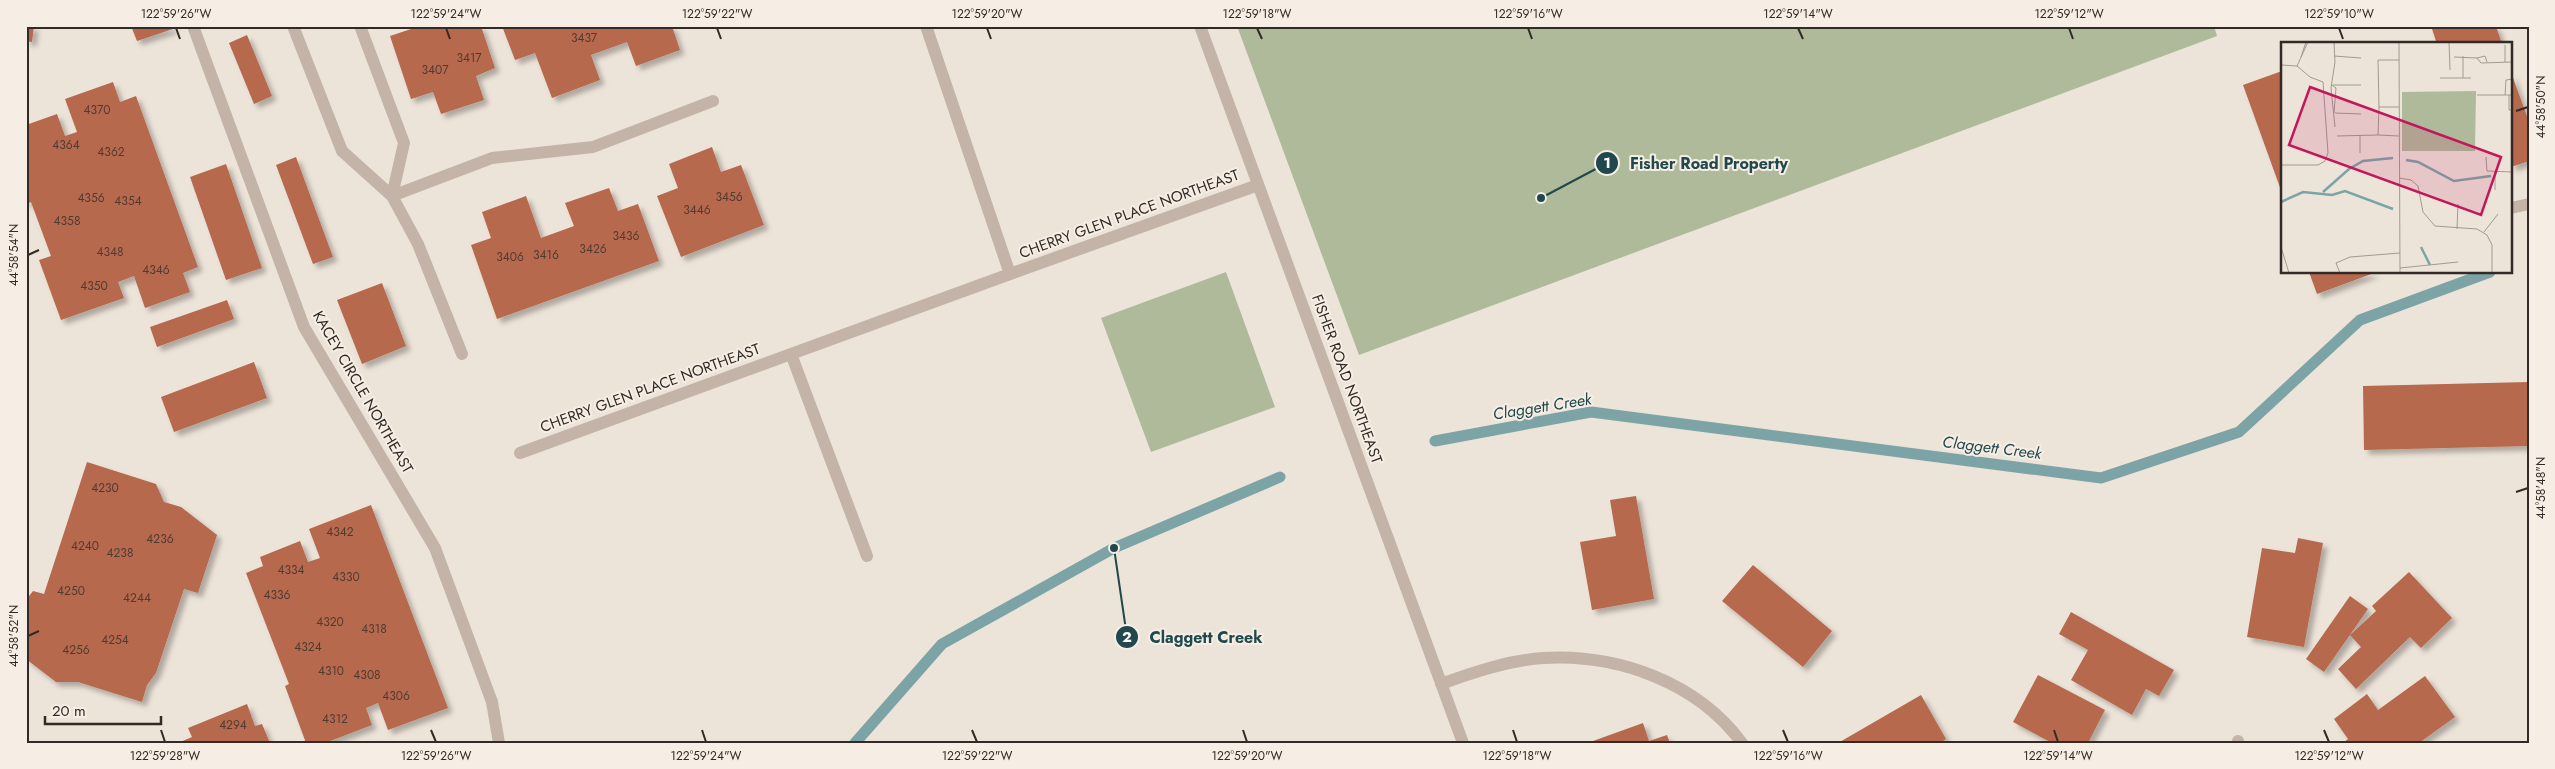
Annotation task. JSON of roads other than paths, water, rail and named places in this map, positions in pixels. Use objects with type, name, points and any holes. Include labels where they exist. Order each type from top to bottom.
[{"type":"street","name":"KACEY CIRCLE NORTHEAST","points":[[193,26],[304,327],[435,548],[492,702],[499,743]]},
{"type":"street","points":[[293,26],[342,151],[392,196],[418,244],[462,354]]},
{"type":"street","points":[[360,26],[404,144],[392,196]]},
{"type":"street","name":"CHERRY GLEN PLACE NORTHEAST","points":[[926,26],[1010,274]]},
{"type":"street","name":"FISHER ROAD NORTHEAST","points":[[1200,26],[1463,743]]},
{"type":"street","points":[[392,196],[492,158],[594,147],[713,101]]},
{"type":"street","name":"CHERRY GLEN PLACE NORTHEAST","points":[[520,453],[1258,185]]},
{"type":"street","points":[[2512,208],[2529,204]]},
{"type":"street","points":[[791,354],[867,556]]},
{"type":"street","points":[[1441,684],[1505,664],[1544,658],[1584,659],[1613,664],[1646,671],[1693,696],[1719,715],[1742,743]]},
{"type":"waterway","name":"Claggett Creek","points":[[1435,441],[1591,412],[2101,478],[2239,432],[2360,320],[2485,274]]},
{"type":"waterway","name":"Claggett Creek","points":[[855,743],[942,644],[1114,548],[1280,477]]},
{"type":"place","name":"Fisher Road Property","points":[[1541,198]]},
{"type":"place","name":"Claggett Creek","points":[[1114,548]]}]
